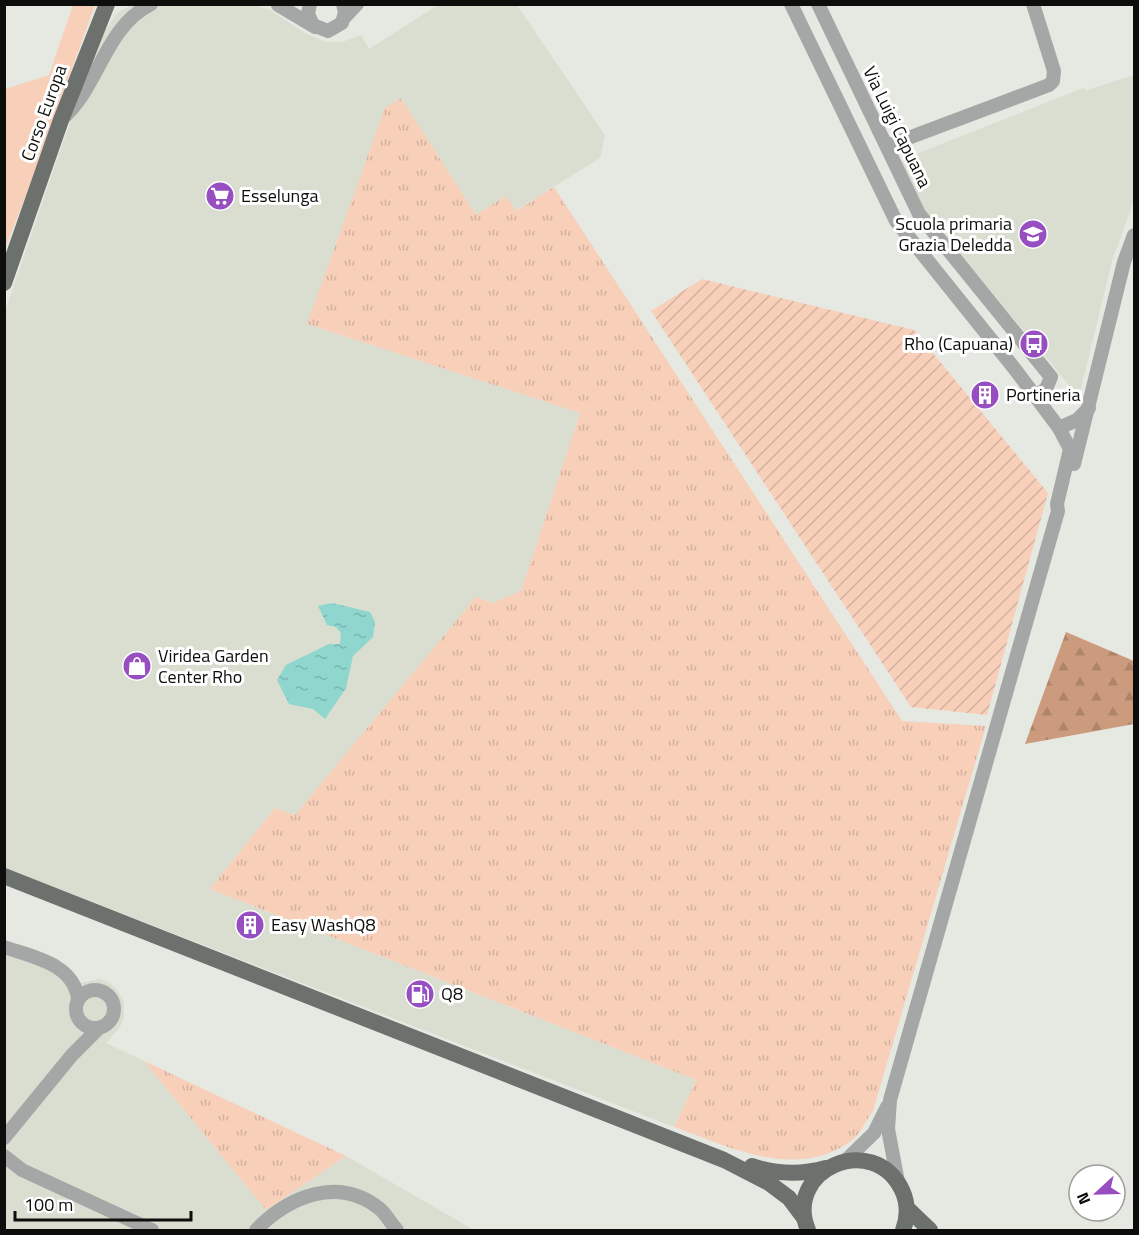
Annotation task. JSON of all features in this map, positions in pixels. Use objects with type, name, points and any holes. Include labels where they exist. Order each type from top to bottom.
[{"type":"main road","name":"Corso Europa","points":[[4,283],[61,120],[107,4]]},
{"type":"main road","name":"Corso Europa","points":[[99,26],[117,4]]},
{"type":"main road","points":[[4,876],[724,1161],[769,1183],[789,1198],[806,1224]]},
{"type":"main road","points":[[724,1161],[782,1173],[812,1172],[845,1161],[874,1163],[890,1173],[898,1182],[907,1208],[930,1230]]},
{"type":"main road","points":[[806,1224],[805,1203],[810,1186],[829,1167]]},
{"type":"main road","points":[[903,1230],[907,1208]]},
{"type":"street","points":[[61,120],[77,106],[124,24],[151,4]]},
{"type":"street","points":[[278,5],[297,4]]},
{"type":"street","points":[[310,4],[310,20],[318,29]]},
{"type":"street","points":[[278,5],[318,29],[333,30],[343,11],[357,4]]},
{"type":"street","points":[[791,4],[896,221],[1035,396],[1068,442],[1070,452],[1057,504],[1058,511],[890,1100],[874,1133],[845,1161]]},
{"type":"street","name":"Via Luigi Capuana","points":[[818,4],[919,214],[1051,377],[1046,389],[1035,396]]},
{"type":"street","points":[[887,146],[1049,85],[1053,81],[1054,70],[1033,4]]},
{"type":"street","points":[[1058,511],[1063,506],[1090,406],[1124,262],[1134,235]]},
{"type":"street","points":[[1059,428],[1081,416],[1090,406]]},
{"type":"street","points":[[4,947],[65,972],[75,986],[80,1038],[72,1055]]},
{"type":"street","points":[[4,1138],[72,1055],[114,1016],[114,1003],[110,997],[94,990],[78,999]]},
{"type":"street","points":[[78,1017],[86,1026],[99,1028]]},
{"type":"street","points":[[890,1100],[888,1129],[898,1182]]},
{"type":"street","points":[[4,1156],[22,1170],[152,1230]]},
{"type":"street","points":[[256,1230],[271,1215],[303,1196],[339,1191],[380,1209],[397,1230]]},
{"type":"shaded area","points":[[131,5],[253,5],[270,10],[305,33],[326,42],[342,42],[361,35],[369,49],[438,5],[517,5],[605,135],[600,158],[515,211],[476,215],[400,98],[307,324],[580,413],[521,592],[492,603],[295,815],[275,808],[210,889],[696,1080],[674,1127],[5,868],[5,311],[88,70],[105,31],[117,13]]},
{"type":"shaded area","name":"Scuola primaria Grazia Deledda","points":[[1134,75],[1134,200],[1112,261],[1081,389],[1074,391],[921,208],[901,160],[1083,88],[1087,90]]},
{"type":"shaded area","points":[[4,943],[80,983],[100,979],[110,983],[118,991],[124,1002],[124,1017],[120,1027],[106,1043],[144,1061],[266,1210],[346,1156],[474,1230],[5,1230]]},
{"type":"green space","points":[[73,5],[95,5],[5,248],[5,89],[49,75]]},
{"type":"green space","points":[[401,98],[476,215],[506,196],[516,211],[554,187],[902,721],[986,726],[873,1111],[851,1141],[830,1153],[808,1158],[786,1159],[763,1156],[740,1151],[674,1127],[696,1080],[210,889],[275,808],[295,815],[476,597],[492,603],[521,591],[580,413],[307,324],[385,108]]},
{"type":"green space","points":[[702,279],[914,330],[1048,493],[987,715],[911,707],[651,311]]},
{"type":"green space","points":[[1066,632],[1134,661],[1134,724],[1025,744]]},
{"type":"green space","points":[[144,1061],[346,1156],[266,1210]]},
{"type":"water","points":[[332,603],[370,612],[375,622],[373,637],[353,656],[346,688],[325,719],[313,709],[289,704],[277,680],[286,665],[329,644],[340,644],[341,633],[336,627],[327,625],[318,606]]},
{"type":"place","name":"Esselunga","points":[[220,196]]},
{"type":"place","name":"Scuola primaria Grazia Deledda","points":[[1033,234]]},
{"type":"place","name":"Rho (Capuana)","points":[[1034,344]]},
{"type":"place","name":"Portineria","points":[[985,395]]},
{"type":"place","name":"Viridea Garden Center Rho","points":[[137,666]]},
{"type":"place","name":"Easy WashQ8","points":[[250,925]]},
{"type":"place","name":"Q8","points":[[420,994]]}]
